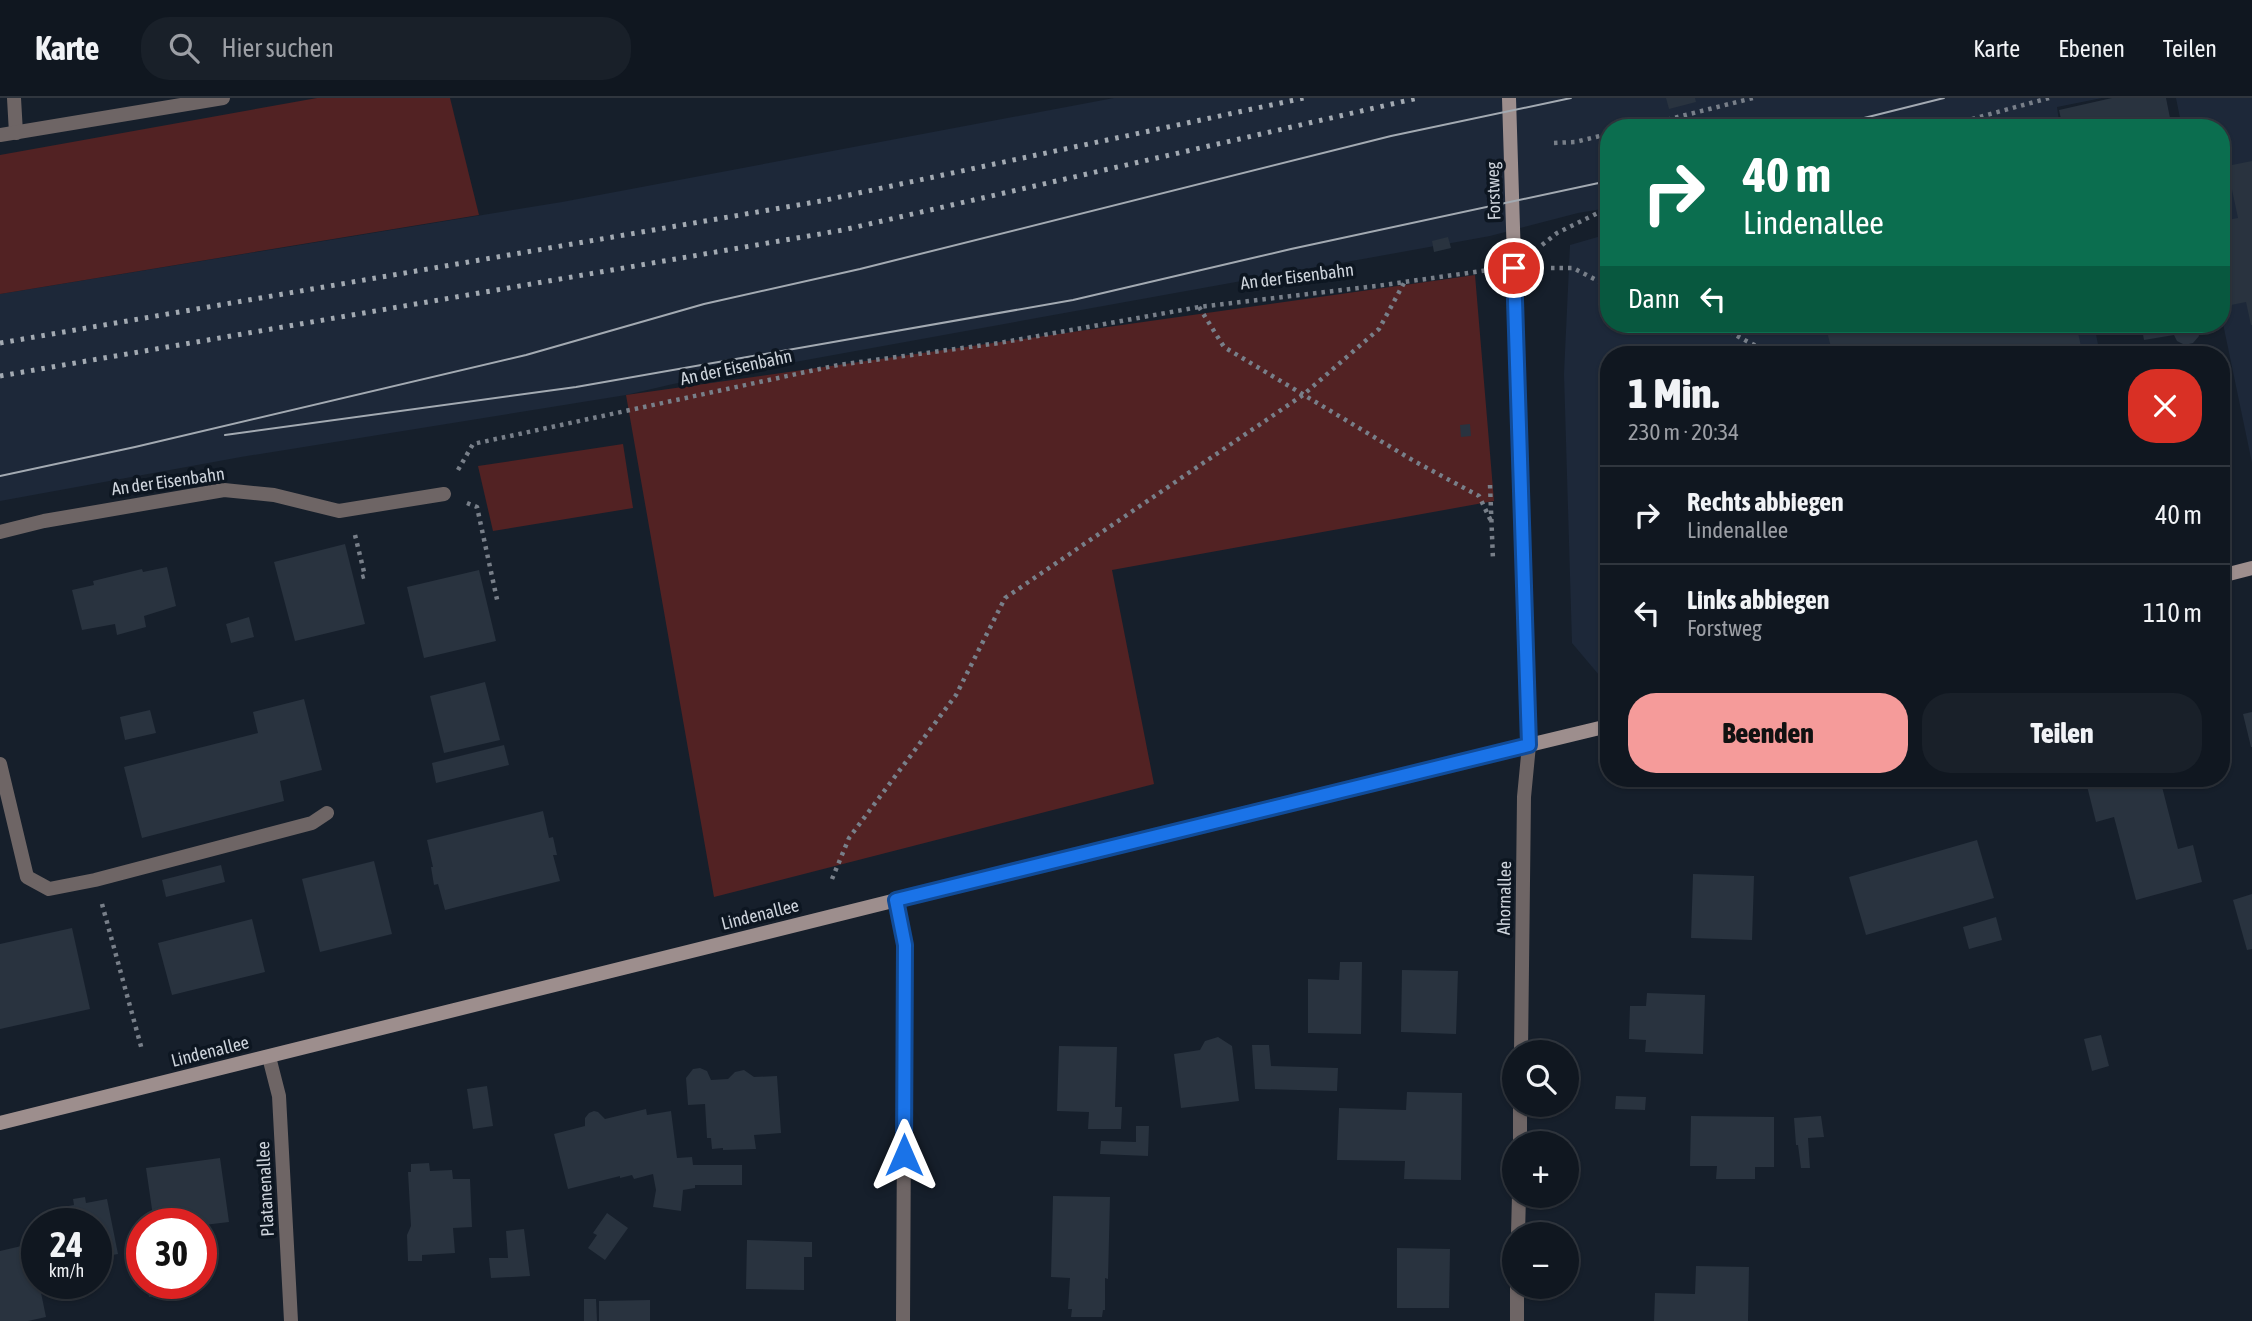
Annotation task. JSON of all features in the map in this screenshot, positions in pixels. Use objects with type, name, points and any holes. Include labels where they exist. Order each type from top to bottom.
[{"type":"main road","name":"Forstweg","points":[[1509,98],[1529,745]]},
{"type":"main road","points":[[2230,574],[2252,568]]},
{"type":"main road","name":"Lindenallee","points":[[0,1123],[1600,728]]},
{"type":"street","points":[[13,98],[16,133]]},
{"type":"street","points":[[0,135],[223,98]]},
{"type":"street","name":"An der Eisenbahn","points":[[0,532],[44,521],[224,490],[274,495],[339,511],[444,494]]},
{"type":"street","name":"Ahornallee","points":[[1521,1040],[1524,797],[1529,745]]},
{"type":"street","points":[[0,764],[27,877],[50,889],[95,880],[312,823],[327,813]]},
{"type":"street","points":[[896,900],[905,945],[903,1321]]},
{"type":"street","name":"Platanenallee","points":[[269,1057],[279,1096],[291,1321]]},
{"type":"street","points":[[1517,1299],[1517,1321]]},
{"type":"path","points":[[1670,119],[1753,98]]},
{"type":"path","points":[[1972,119],[2049,98]]},
{"type":"path","points":[[1554,144],[1600,136]]},
{"type":"path","points":[[1557,233],[1600,212]]},
{"type":"path","name":"An der Eisenbahn","points":[[444,494],[473,444],[838,365],[999,343],[1199,307],[1514,268]]},
{"type":"path","points":[[1551,268],[1573,268],[1600,282]]},
{"type":"path","points":[[832,879],[849,838],[956,695],[1004,598],[1303,395],[1379,329],[1404,282]]},
{"type":"path","points":[[1199,307],[1224,346],[1414,461],[1479,496]]},
{"type":"path","points":[[1732,333],[1755,346]]},
{"type":"path","points":[[444,494],[477,507],[498,604]]},
{"type":"path","points":[[348,510],[365,576],[358,578]]},
{"type":"path","points":[[95,880],[142,1051]]},
{"type":"shaded area","points":[[317,98],[450,98],[479,215],[0,294],[0,155]]},
{"type":"shaded area","points":[[1114,98],[2102,98],[2057,107],[2059,119],[1600,119],[1600,209],[1490,236],[673,384],[626,395],[241,457],[0,501],[0,294],[562,202]]},
{"type":"shaded area","points":[[2176,98],[2252,98],[2252,463],[2230,346],[2228,346],[2225,333],[2230,333],[2230,119],[2180,119]]},
{"type":"shaded area","points":[[1600,236],[1600,333],[2096,333],[2098,346],[1600,346],[1599,675],[1572,643],[1564,374],[1570,245]]},
{"type":"shaded area","points":[[1475,275],[1494,501],[1112,570],[1154,784],[714,897],[626,395]]},
{"type":"shaded area","points":[[623,444],[633,508],[493,531],[478,466]]},
{"type":"building","points":[[1666,98],[1695,98],[1696,102],[1669,109]]},
{"type":"building","points":[[2112,98],[2166,98],[2170,119],[2061,119],[2059,110]]},
{"type":"building","points":[[2252,161],[2252,325],[2246,302],[2230,305],[2230,219],[2238,218],[2230,180],[2230,165]]},
{"type":"building","points":[[1448,237],[1451,248],[1434,252],[1432,241]]},
{"type":"building","points":[[1827,333],[2078,333],[2081,346],[1831,346]]},
{"type":"building","points":[[2143,333],[2198,333],[2199,336],[2193,343],[2185,345],[2177,341],[2174,335],[2144,340]]},
{"type":"building","points":[[1470,424],[1471,436],[1461,437],[1460,425]]},
{"type":"building","points":[[345,544],[365,624],[295,641],[274,562]]},
{"type":"building","points":[[167,567],[176,606],[144,616],[146,627],[117,635],[115,624],[82,630],[72,590],[94,585],[93,581],[142,569],[143,572]]},
{"type":"building","points":[[479,570],[496,641],[424,658],[407,587]]},
{"type":"building","points":[[249,617],[254,637],[231,643],[226,624]]},
{"type":"building","points":[[485,682],[500,740],[444,753],[430,696]]},
{"type":"building","points":[[304,699],[322,770],[280,781],[284,801],[142,838],[124,767],[258,733],[253,712]]},
{"type":"building","points":[[150,710],[156,733],[125,740],[120,717]]},
{"type":"building","points":[[2252,712],[2252,747],[2251,747],[2243,714]]},
{"type":"building","points":[[504,745],[509,765],[436,783],[432,763]]},
{"type":"building","points":[[2087,787],[2162,787],[2178,849],[2193,845],[2202,882],[2136,900],[2114,817],[2096,822]]},
{"type":"building","points":[[543,811],[549,838],[553,837],[557,855],[553,855],[560,881],[445,910],[438,884],[434,885],[427,840]]},
{"type":"building","points":[[1977,840],[1994,898],[1866,935],[1849,877]]},
{"type":"building","points":[[374,861],[392,934],[320,952],[302,879]]},
{"type":"building","points":[[221,865],[225,882],[166,897],[162,880]]},
{"type":"building","points":[[1693,874],[1754,876],[1752,940],[1691,938]]},
{"type":"building","points":[[2252,894],[2252,949],[2247,950],[2233,900]]},
{"type":"building","points":[[1996,917],[2002,940],[1969,949],[1963,927]]},
{"type":"building","points":[[252,919],[265,972],[172,995],[158,943]]},
{"type":"building","points":[[72,928],[90,1009],[0,1029],[0,944]]},
{"type":"building","points":[[1340,962],[1362,962],[1361,1034],[1308,1033],[1308,979],[1339,980]]},
{"type":"building","points":[[1402,970],[1458,971],[1456,1034],[1401,1032]]},
{"type":"building","points":[[1647,993],[1705,995],[1703,1054],[1645,1052],[1646,1040],[1629,1039],[1630,1006],[1646,1006]]},
{"type":"building","points":[[2101,1035],[2109,1066],[2092,1071],[2084,1039]]},
{"type":"building","points":[[1218,1037],[1232,1046],[1239,1101],[1181,1108],[1174,1054],[1200,1050],[1205,1041]]},
{"type":"building","points":[[1252,1045],[1269,1045],[1271,1066],[1338,1068],[1337,1091],[1255,1089]]},
{"type":"building","points":[[1059,1046],[1117,1047],[1115,1107],[1122,1107],[1121,1129],[1088,1129],[1089,1112],[1057,1111]]},
{"type":"building","points":[[693,1069],[707,1071],[711,1080],[728,1079],[735,1072],[744,1070],[754,1077],[777,1076],[781,1133],[754,1135],[756,1149],[712,1149],[711,1138],[707,1138],[705,1104],[688,1105],[686,1078]]},
{"type":"building","points":[[487,1086],[493,1126],[473,1129],[467,1089]]},
{"type":"building","points":[[1407,1092],[1462,1093],[1461,1180],[1404,1179],[1405,1161],[1337,1160],[1339,1108],[1406,1110]]},
{"type":"building","points":[[1616,1096],[1646,1097],[1645,1110],[1615,1109]]},
{"type":"building","points":[[646,1109],[647,1115],[671,1111],[677,1158],[692,1157],[693,1165],[742,1165],[742,1185],[695,1185],[695,1188],[683,1190],[681,1211],[653,1207],[656,1190],[653,1174],[634,1179],[632,1175],[620,1176],[568,1189],[554,1134],[585,1126],[585,1118],[594,1111],[605,1119]]},
{"type":"building","points":[[1691,1116],[1774,1117],[1774,1167],[1755,1167],[1755,1179],[1716,1179],[1717,1166],[1690,1166]]},
{"type":"building","points":[[1821,1116],[1824,1137],[1808,1138],[1810,1168],[1801,1168],[1794,1118]]},
{"type":"building","points":[[1136,1126],[1149,1126],[1148,1156],[1100,1154],[1101,1141],[1136,1142]]},
{"type":"building","points":[[220,1158],[229,1222],[217,1223],[217,1208],[152,1208],[146,1168]]},
{"type":"building","points":[[429,1163],[430,1171],[452,1170],[453,1179],[470,1179],[472,1227],[453,1228],[455,1253],[422,1255],[422,1261],[408,1261],[407,1235],[411,1226],[408,1172],[411,1172],[411,1164]]},
{"type":"building","points":[[1053,1196],[1110,1197],[1108,1279],[1105,1278],[1105,1310],[1102,1317],[1071,1317],[1072,1309],[1068,1309],[1070,1278],[1051,1277]]},
{"type":"building","points":[[85,1197],[86,1203],[107,1199],[109,1208],[57,1208],[74,1205],[73,1199]]},
{"type":"building","points":[[607,1213],[628,1228],[605,1260],[588,1248],[597,1235],[593,1233]]},
{"type":"building","points":[[112,1224],[118,1254],[112,1255]]},
{"type":"building","points":[[524,1229],[530,1276],[491,1278],[489,1258],[508,1258],[506,1231]]},
{"type":"building","points":[[747,1240],[812,1242],[812,1257],[804,1257],[804,1290],[746,1289]]},
{"type":"building","points":[[21,1246],[21,1299],[42,1299],[46,1317],[28,1321],[0,1321],[0,1251]]},
{"type":"building","points":[[1397,1248],[1450,1249],[1449,1308],[1397,1308]]},
{"type":"building","points":[[1696,1266],[1749,1267],[1748,1321],[1654,1321],[1655,1293],[1695,1294]]},
{"type":"building","points":[[584,1299],[596,1299],[597,1321],[584,1321]]},
{"type":"building","points":[[650,1300],[650,1321],[599,1321],[599,1301]]},
{"type":"tram line","points":[[0,476],[526,355],[704,304],[860,269],[1391,136],[1571,98]]},
{"type":"tram line","points":[[1860,119],[1944,98]]},
{"type":"tram line","points":[[225,435],[576,387],[1073,300],[1291,249],[1600,183]]},
{"type":"railway","points":[[0,343],[821,201],[1304,98]]},
{"type":"railway","points":[[0,376],[843,230],[1418,98]]},
{"type":"route","points":[[904,1155],[905,945],[896,900],[1529,745],[1514,268]]}]
